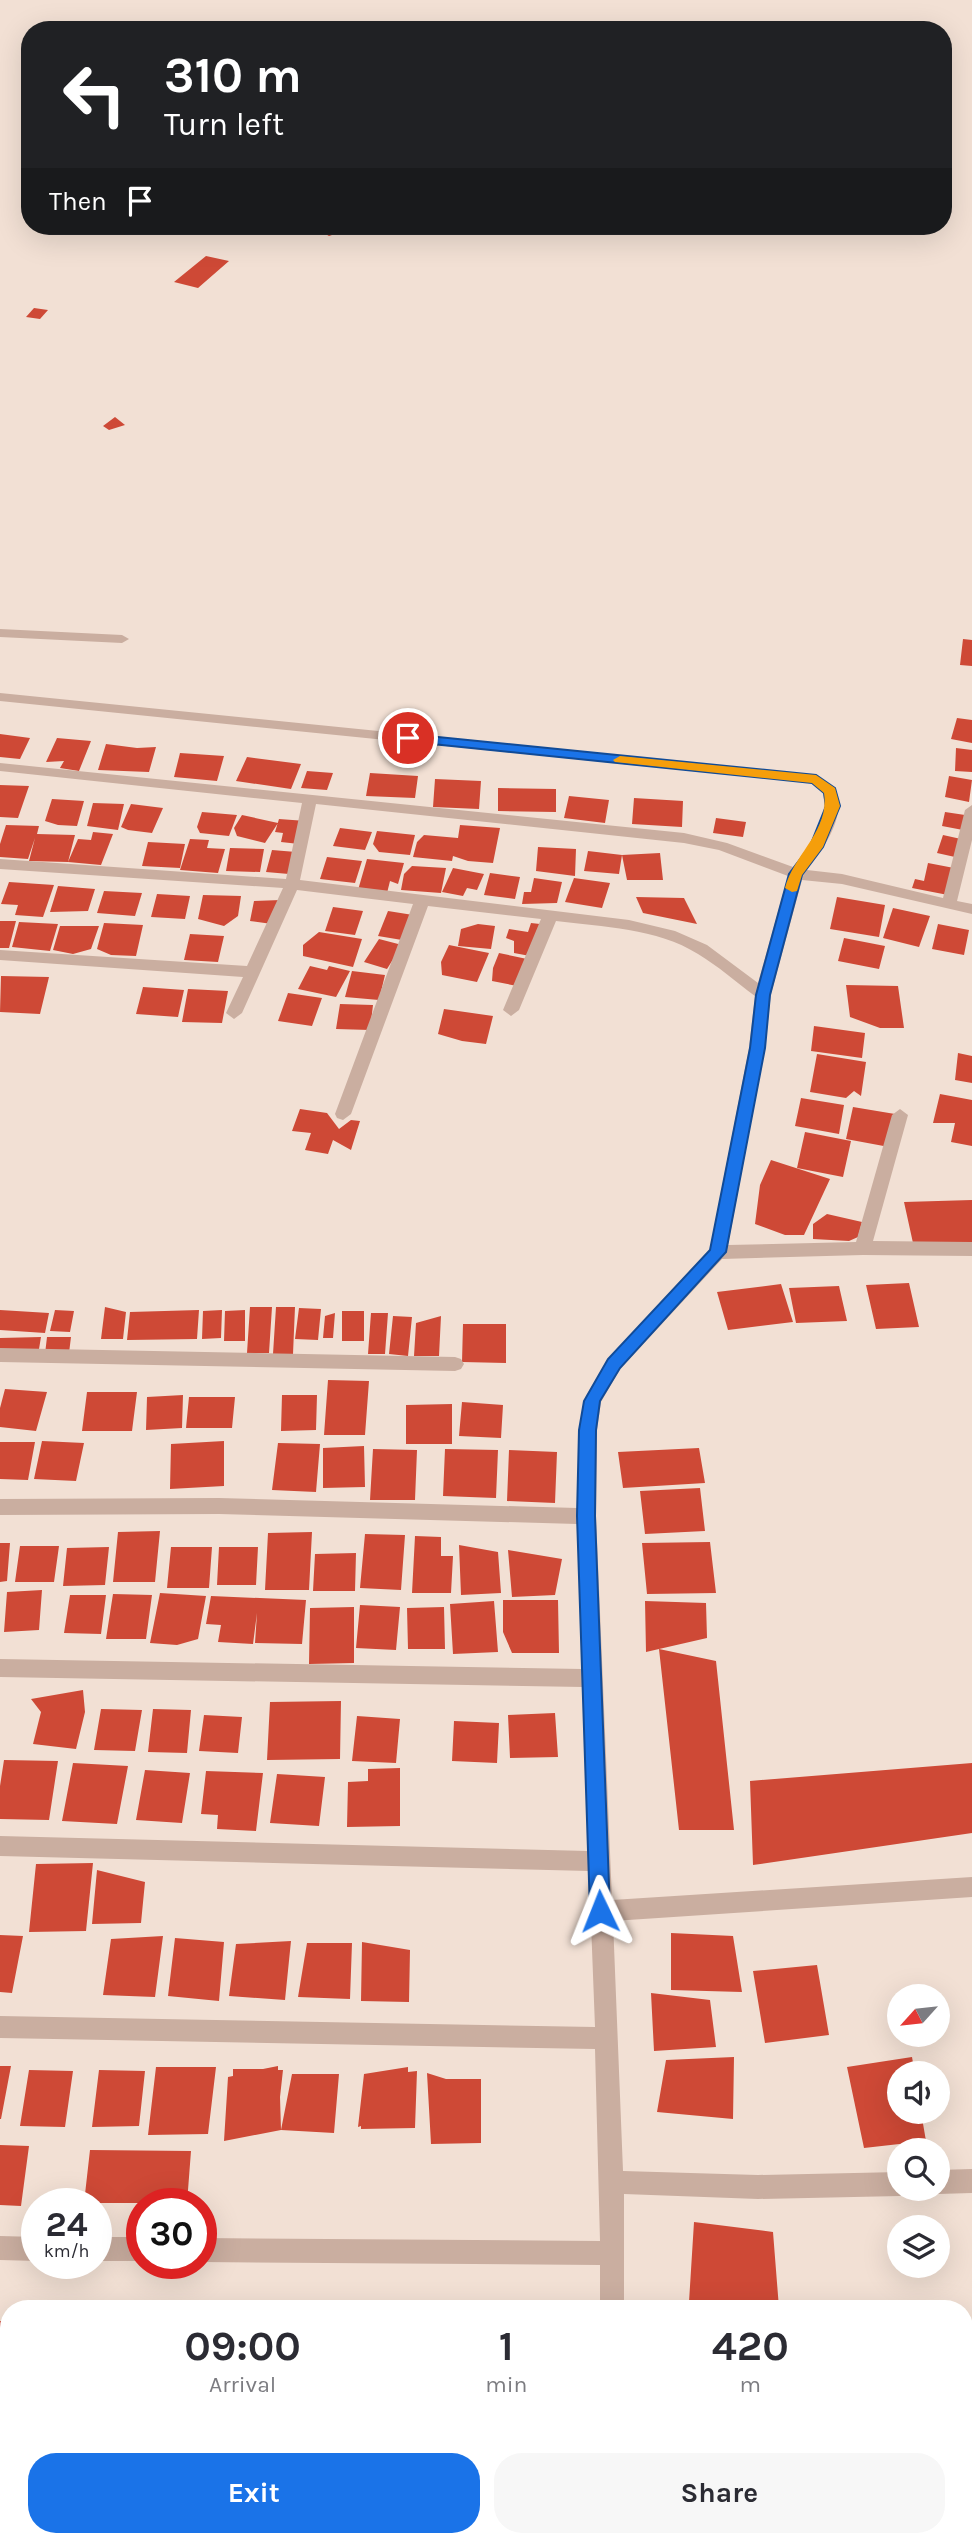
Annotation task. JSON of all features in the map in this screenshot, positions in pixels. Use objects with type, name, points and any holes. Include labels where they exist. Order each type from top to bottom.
[{"type":"street","points":[[0,633],[122,639]]},
{"type":"street","points":[[0,697],[816,779],[831,791],[833,806],[817,847],[796,874],[763,995],[757,1048],[718,1252],[614,1364],[592,1401],[588,1430],[586,1516],[612,2182],[612,2300]]},
{"type":"street","points":[[0,767],[684,838],[722,846],[796,874],[842,879],[972,909]]},
{"type":"street","points":[[234,1013],[292,884],[310,800]]},
{"type":"street","points":[[949,904],[972,810]]},
{"type":"street","points":[[0,864],[292,884],[628,925],[670,935],[702,949],[763,995]]},
{"type":"street","points":[[343,1114],[422,900]]},
{"type":"street","points":[[510,1010],[551,914]]},
{"type":"street","points":[[0,955],[253,972]]},
{"type":"street","points":[[863,1248],[900,1115]]},
{"type":"street","points":[[718,1252],[863,1248],[972,1249]]},
{"type":"street","points":[[0,1355],[455,1364]]},
{"type":"street","points":[[0,1507],[219,1506],[586,1516]]},
{"type":"street","points":[[0,1668],[592,1678]]},
{"type":"street","points":[[0,1846],[598,1861]]},
{"type":"street","points":[[600,1911],[972,1887]]},
{"type":"street","points":[[0,2027],[606,2038]]},
{"type":"street","points":[[950,2182],[972,2181]]},
{"type":"street","points":[[612,2182],[758,2187],[887,2184]]},
{"type":"street","points":[[0,2248],[21,2249]]},
{"type":"street","points":[[217,2250],[611,2253]]},
{"type":"building","points":[[206,256],[229,261],[198,288],[174,282]]},
{"type":"building","points":[[34,308],[48,310],[40,319],[26,317]]},
{"type":"building","points":[[115,417],[125,425],[109,430],[103,426]]},
{"type":"building","points":[[963,639],[972,640],[972,666],[960,665]]},
{"type":"building","points":[[957,718],[972,720],[972,743],[951,739]]},
{"type":"building","points":[[0,734],[30,738],[20,759],[0,757]]},
{"type":"building","points":[[57,738],[91,741],[79,771],[60,768],[64,761],[46,762]]},
{"type":"building","points":[[106,744],[137,748],[156,747],[149,772],[98,770]]},
{"type":"building","points":[[956,748],[972,750],[972,772],[955,771]]},
{"type":"building","points":[[180,753],[224,756],[217,781],[174,777]]},
{"type":"building","points":[[247,757],[301,764],[291,789],[236,781]]},
{"type":"building","points":[[307,771],[333,773],[327,790],[301,788]]},
{"type":"building","points":[[370,773],[418,776],[415,798],[366,796]]},
{"type":"building","points":[[949,776],[972,780],[969,802],[945,797]]},
{"type":"building","points":[[435,779],[481,781],[479,809],[433,807]]},
{"type":"building","points":[[0,785],[29,786],[18,818],[0,817]]},
{"type":"building","points":[[498,788],[556,789],[556,812],[498,811]]},
{"type":"building","points":[[569,796],[609,800],[605,823],[564,818]]},
{"type":"building","points":[[634,798],[683,801],[682,827],[632,824]]},
{"type":"building","points":[[52,799],[84,801],[77,826],[45,821]]},
{"type":"building","points":[[93,803],[124,804],[118,830],[87,826]]},
{"type":"building","points":[[131,804],[163,808],[152,833],[121,827]]},
{"type":"building","points":[[202,812],[237,815],[229,836],[200,833],[197,827]]},
{"type":"building","points":[[945,812],[965,815],[963,830],[942,826]]},
{"type":"building","points":[[242,815],[278,823],[265,843],[237,836],[234,828]]},
{"type":"building","points":[[716,818],[746,822],[743,837],[713,833]]},
{"type":"building","points":[[279,819],[306,821],[299,844],[281,842],[283,833],[275,832]]},
{"type":"building","points":[[6,825],[39,826],[37,834],[75,835],[68,862],[29,861],[35,838],[28,859],[0,857],[0,844]]},
{"type":"building","points":[[460,825],[500,828],[493,863],[468,861],[453,856],[452,861],[413,857],[417,842],[424,835],[458,838]]},
{"type":"building","points":[[340,828],[372,832],[365,850],[333,846]]},
{"type":"building","points":[[377,831],[415,835],[410,855],[379,852],[373,844]]},
{"type":"building","points":[[93,832],[113,834],[101,865],[68,862],[78,839],[91,840]]},
{"type":"building","points":[[943,835],[961,839],[955,857],[937,853]]},
{"type":"building","points":[[190,839],[209,840],[207,848],[225,849],[218,873],[180,870]]},
{"type":"building","points":[[148,842],[185,844],[180,868],[142,866]]},
{"type":"building","points":[[538,847],[576,849],[575,876],[536,871]]},
{"type":"building","points":[[230,848],[264,849],[260,872],[226,871]]},
{"type":"building","points":[[272,850],[296,852],[289,874],[266,872]]},
{"type":"building","points":[[588,851],[622,855],[619,874],[584,871]]},
{"type":"building","points":[[660,853],[663,880],[627,880],[622,855]]},
{"type":"building","points":[[327,857],[362,861],[355,883],[320,879]]},
{"type":"building","points":[[367,859],[404,863],[398,884],[390,881],[387,893],[358,890]]},
{"type":"building","points":[[928,863],[954,868],[948,895],[912,888],[915,879],[924,881]]},
{"type":"building","points":[[412,866],[446,868],[441,893],[401,890],[404,874]]},
{"type":"building","points":[[453,868],[484,874],[477,890],[467,888],[463,896],[442,892]]},
{"type":"building","points":[[490,873],[520,877],[515,899],[484,895]]},
{"type":"building","points":[[534,878],[562,882],[557,903],[522,904],[524,892],[531,892]]},
{"type":"building","points":[[574,878],[610,883],[602,908],[565,902]]},
{"type":"building","points":[[9,882],[54,885],[43,917],[15,915],[18,905],[1,904]]},
{"type":"building","points":[[58,886],[95,889],[88,911],[50,912]]},
{"type":"building","points":[[104,891],[142,893],[135,916],[97,913]]},
{"type":"building","points":[[157,894],[190,896],[185,919],[151,917]]},
{"type":"building","points":[[203,895],[241,896],[238,916],[224,926],[198,919]]},
{"type":"building","points":[[636,897],[684,898],[697,924],[643,913]]},
{"type":"building","points":[[837,897],[885,905],[879,937],[830,929]]},
{"type":"building","points":[[281,900],[272,924],[250,921],[254,901]]},
{"type":"building","points":[[333,907],[363,911],[355,935],[325,931]]},
{"type":"building","points":[[893,908],[930,916],[919,947],[883,938]]},
{"type":"building","points":[[388,911],[413,915],[402,940],[378,936]]},
{"type":"building","points":[[0,921],[16,921],[9,948],[0,948]]},
{"type":"building","points":[[19,922],[58,924],[50,951],[12,947]]},
{"type":"building","points":[[104,923],[143,925],[136,956],[111,955],[97,949]]},
{"type":"building","points":[[531,923],[540,924],[530,956],[514,953],[514,941],[506,938],[509,929],[528,932]]},
{"type":"building","points":[[478,924],[495,926],[491,949],[458,946],[461,929]]},
{"type":"building","points":[[938,924],[969,930],[964,955],[932,949]]},
{"type":"building","points":[[60,926],[99,926],[91,949],[73,954],[53,950]]},
{"type":"building","points":[[319,932],[362,939],[353,967],[303,956],[303,945]]},
{"type":"building","points":[[190,934],[224,936],[218,962],[184,960]]},
{"type":"building","points":[[844,938],[885,946],[879,969],[838,961]]},
{"type":"building","points":[[379,939],[402,945],[387,969],[364,962]]},
{"type":"building","points":[[449,945],[489,953],[477,982],[442,975],[441,962]]},
{"type":"building","points":[[499,953],[527,959],[517,986],[492,981],[493,968]]},
{"type":"building","points":[[310,966],[327,970],[329,966],[350,971],[336,997],[298,989]]},
{"type":"building","points":[[352,971],[385,975],[379,1000],[345,997]]},
{"type":"building","points":[[1,976],[49,977],[40,1014],[0,1012]]},
{"type":"building","points":[[846,985],[898,986],[904,1028],[880,1028],[850,1017]]},
{"type":"building","points":[[143,987],[184,990],[178,1017],[136,1014]]},
{"type":"building","points":[[188,989],[228,991],[222,1023],[182,1022]]},
{"type":"building","points":[[288,993],[322,998],[312,1026],[278,1021]]},
{"type":"building","points":[[340,1004],[373,1005],[370,1030],[336,1029]]},
{"type":"building","points":[[444,1009],[493,1016],[486,1044],[438,1034]]},
{"type":"building","points":[[814,1026],[865,1033],[862,1058],[811,1051]]},
{"type":"building","points":[[958,1053],[972,1056],[972,1083],[955,1080]]},
{"type":"building","points":[[817,1054],[866,1062],[861,1096],[854,1091],[846,1098],[810,1092]]},
{"type":"building","points":[[940,1094],[972,1100],[972,1146],[951,1142],[955,1123],[933,1123]]},
{"type":"building","points":[[801,1098],[844,1105],[839,1134],[795,1126]]},
{"type":"building","points":[[853,1107],[895,1114],[889,1147],[846,1139]]},
{"type":"building","points":[[300,1109],[327,1113],[339,1129],[351,1120],[360,1121],[351,1150],[333,1140],[328,1154],[305,1150],[311,1133],[292,1131]]},
{"type":"building","points":[[805,1132],[851,1141],[843,1177],[797,1168]]},
{"type":"building","points":[[771,1160],[830,1179],[804,1235],[785,1235],[755,1224],[760,1185]]},
{"type":"building","points":[[972,1200],[972,1242],[913,1243],[904,1202]]},
{"type":"building","points":[[827,1214],[862,1222],[858,1237],[849,1241],[813,1239],[813,1224]]},
{"type":"building","points":[[909,1283],[919,1327],[876,1329],[866,1285]]},
{"type":"building","points":[[781,1284],[793,1322],[728,1330],[717,1292]]},
{"type":"building","points":[[839,1286],[847,1321],[796,1323],[789,1288]]},
{"type":"building","points":[[105,1307],[126,1312],[123,1339],[101,1339]]},
{"type":"building","points":[[250,1307],[272,1307],[269,1353],[247,1353]]},
{"type":"building","points":[[276,1307],[295,1307],[293,1354],[273,1354]]},
{"type":"building","points":[[299,1308],[321,1309],[318,1340],[295,1339]]},
{"type":"building","points":[[0,1310],[49,1313],[45,1333],[0,1330]]},
{"type":"building","points":[[55,1310],[74,1311],[70,1332],[50,1331]]},
{"type":"building","points":[[199,1310],[197,1339],[127,1340],[130,1312]]},
{"type":"building","points":[[222,1310],[221,1338],[202,1339],[203,1311]]},
{"type":"building","points":[[245,1310],[245,1341],[224,1341],[225,1311]]},
{"type":"building","points":[[342,1311],[364,1311],[364,1341],[342,1341]]},
{"type":"building","points":[[335,1313],[333,1338],[323,1338],[325,1316]]},
{"type":"building","points":[[371,1313],[388,1313],[385,1354],[368,1354]]},
{"type":"building","points":[[393,1316],[412,1317],[408,1356],[389,1354]]},
{"type":"building","points":[[441,1316],[439,1356],[414,1356],[416,1323]]},
{"type":"building","points":[[463,1324],[506,1324],[506,1363],[462,1362]]},
{"type":"building","points":[[41,1337],[39,1349],[0,1349],[0,1338]]},
{"type":"building","points":[[47,1337],[71,1337],[69,1353],[45,1354]]},
{"type":"building","points":[[328,1380],[369,1381],[365,1435],[324,1435]]},
{"type":"building","points":[[5,1389],[47,1392],[36,1431],[0,1427],[0,1408]]},
{"type":"building","points":[[87,1392],[137,1392],[132,1431],[82,1431]]},
{"type":"building","points":[[183,1395],[182,1428],[146,1430],[147,1397]]},
{"type":"building","points":[[282,1395],[317,1395],[316,1430],[281,1431]]},
{"type":"building","points":[[189,1397],[235,1397],[232,1428],[186,1428]]},
{"type":"building","points":[[462,1402],[503,1405],[501,1438],[459,1436]]},
{"type":"building","points":[[452,1404],[452,1444],[406,1444],[406,1405]]},
{"type":"building","points":[[42,1441],[84,1443],[76,1481],[34,1479]]},
{"type":"building","points":[[224,1441],[224,1486],[170,1489],[171,1444]]},
{"type":"building","points":[[0,1442],[35,1442],[28,1480],[0,1479]]},
{"type":"building","points":[[278,1443],[320,1444],[316,1492],[272,1490]]},
{"type":"building","points":[[364,1446],[365,1487],[323,1488],[323,1448]]},
{"type":"building","points":[[699,1448],[705,1483],[623,1488],[618,1452]]},
{"type":"building","points":[[373,1449],[417,1450],[415,1500],[370,1500]]},
{"type":"building","points":[[445,1449],[498,1450],[496,1498],[443,1496]]},
{"type":"building","points":[[509,1450],[557,1452],[555,1503],[507,1501]]},
{"type":"building","points":[[700,1488],[705,1531],[645,1534],[640,1491]]},
{"type":"building","points":[[160,1531],[155,1582],[113,1582],[118,1532]]},
{"type":"building","points":[[312,1532],[309,1590],[265,1590],[268,1533]]},
{"type":"building","points":[[365,1534],[405,1535],[401,1590],[360,1588]]},
{"type":"building","points":[[415,1536],[441,1537],[441,1556],[453,1556],[451,1593],[412,1593]]},
{"type":"building","points":[[710,1542],[716,1593],[647,1594],[642,1543]]},
{"type":"building","points":[[0,1543],[10,1543],[7,1581],[0,1582]]},
{"type":"building","points":[[459,1545],[498,1552],[501,1593],[461,1595]]},
{"type":"building","points":[[20,1546],[59,1546],[54,1582],[15,1582]]},
{"type":"building","points":[[109,1547],[105,1585],[63,1586],[67,1548]]},
{"type":"building","points":[[171,1547],[212,1547],[209,1588],[167,1588]]},
{"type":"building","points":[[219,1547],[258,1547],[256,1585],[217,1585]]},
{"type":"building","points":[[508,1550],[562,1559],[555,1595],[512,1597]]},
{"type":"building","points":[[356,1553],[355,1591],[313,1591],[315,1554]]},
{"type":"building","points":[[42,1590],[39,1630],[4,1632],[7,1592]]},
{"type":"building","points":[[160,1593],[206,1596],[198,1639],[177,1645],[150,1643]]},
{"type":"building","points":[[113,1594],[152,1595],[146,1639],[106,1639]]},
{"type":"building","points":[[70,1595],[106,1595],[101,1634],[64,1633]]},
{"type":"building","points":[[211,1596],[306,1600],[302,1644],[255,1643],[257,1613],[253,1644],[218,1642],[221,1625],[206,1624]]},
{"type":"building","points":[[503,1600],[558,1600],[559,1653],[512,1653],[503,1632]]},
{"type":"building","points":[[494,1601],[498,1652],[453,1654],[450,1604]]},
{"type":"building","points":[[645,1601],[706,1603],[707,1638],[646,1652]]},
{"type":"building","points":[[360,1605],[400,1607],[396,1650],[356,1648]]},
{"type":"building","points":[[354,1607],[354,1663],[309,1664],[310,1608]]},
{"type":"building","points":[[444,1607],[445,1649],[408,1649],[407,1608]]},
{"type":"building","points":[[659,1649],[716,1661],[734,1830],[679,1830]]},
{"type":"building","points":[[83,1690],[85,1712],[76,1749],[33,1744],[41,1712],[31,1699]]},
{"type":"building","points":[[341,1701],[340,1759],[267,1760],[270,1702]]},
{"type":"building","points":[[101,1709],[142,1710],[135,1751],[94,1750]]},
{"type":"building","points":[[153,1709],[191,1710],[187,1753],[148,1752]]},
{"type":"building","points":[[555,1713],[558,1757],[510,1758],[508,1715]]},
{"type":"building","points":[[204,1715],[242,1717],[238,1753],[199,1751]]},
{"type":"building","points":[[357,1716],[400,1719],[396,1763],[352,1761]]},
{"type":"building","points":[[454,1721],[499,1723],[497,1763],[452,1761]]},
{"type":"building","points":[[4,1760],[58,1761],[49,1820],[0,1819],[0,1786]]},
{"type":"building","points":[[73,1763],[128,1766],[117,1824],[62,1821]]},
{"type":"building","points":[[972,1763],[972,1833],[753,1865],[750,1781]]},
{"type":"building","points":[[400,1768],[400,1826],[347,1827],[348,1782],[368,1781],[368,1769]]},
{"type":"building","points":[[145,1770],[190,1773],[182,1823],[136,1820]]},
{"type":"building","points":[[206,1771],[263,1773],[256,1831],[217,1829],[218,1815],[201,1814]]},
{"type":"building","points":[[277,1774],[325,1777],[319,1826],[270,1823]]},
{"type":"building","points":[[93,1863],[86,1931],[29,1932],[36,1864]]},
{"type":"building","points":[[97,1870],[145,1882],[141,1923],[92,1924]]},
{"type":"building","points":[[671,1933],[733,1936],[742,1992],[671,1990]]},
{"type":"building","points":[[0,1935],[23,1936],[12,1993],[0,1992]]},
{"type":"building","points":[[163,1936],[155,1997],[103,1995],[111,1939]]},
{"type":"building","points":[[175,1938],[224,1942],[219,2001],[168,1996]]},
{"type":"building","points":[[291,1941],[285,2000],[229,1996],[236,1944]]},
{"type":"building","points":[[362,1942],[410,1950],[409,2002],[361,2001]]},
{"type":"building","points":[[307,1943],[352,1943],[350,1999],[298,1997]]},
{"type":"building","points":[[817,1965],[829,2035],[765,2043],[753,1971]]},
{"type":"building","points":[[651,1993],[710,2000],[716,2047],[654,2051]]},
{"type":"building","points":[[734,2057],[733,2119],[657,2112],[666,2060]]},
{"type":"building","points":[[912,2057],[913,2061],[887,2061],[887,2124],[923,2124],[925,2138],[887,2138],[887,2145],[864,2148],[847,2067]]},
{"type":"building","points":[[0,2066],[11,2066],[1,2119],[0,2119]]},
{"type":"building","points":[[278,2066],[278,2070],[283,2070],[281,2130],[224,2141],[228,2077],[233,2076],[233,2069]]},
{"type":"building","points":[[156,2067],[216,2067],[208,2134],[148,2135]]},
{"type":"building","points":[[408,2067],[408,2072],[417,2071],[415,2128],[358,2127],[364,2074]]},
{"type":"building","points":[[29,2070],[73,2071],[65,2127],[20,2126]]},
{"type":"building","points":[[99,2070],[145,2071],[139,2126],[92,2127]]},
{"type":"building","points":[[427,2073],[446,2079],[481,2079],[481,2143],[431,2144]]},
{"type":"building","points":[[292,2074],[339,2074],[334,2133],[281,2130]]},
{"type":"building","points":[[0,2145],[29,2146],[23,2188],[21,2188],[21,2206],[0,2205]]},
{"type":"building","points":[[90,2150],[191,2151],[188,2188],[126,2188],[126,2203],[112,2203],[112,2188],[86,2188]]},
{"type":"building","points":[[694,2222],[773,2232],[778,2300],[689,2300]]},
{"type":"slow traffic","points":[[620,760],[816,779],[831,791],[833,806],[817,847],[796,874],[792,888]]},
{"type":"route","points":[[408,738],[816,779],[831,791],[833,806],[817,847],[796,874],[763,995],[757,1048],[718,1252],[614,1364],[602,1380],[592,1401],[588,1430],[586,1516],[600,1911]]}]
